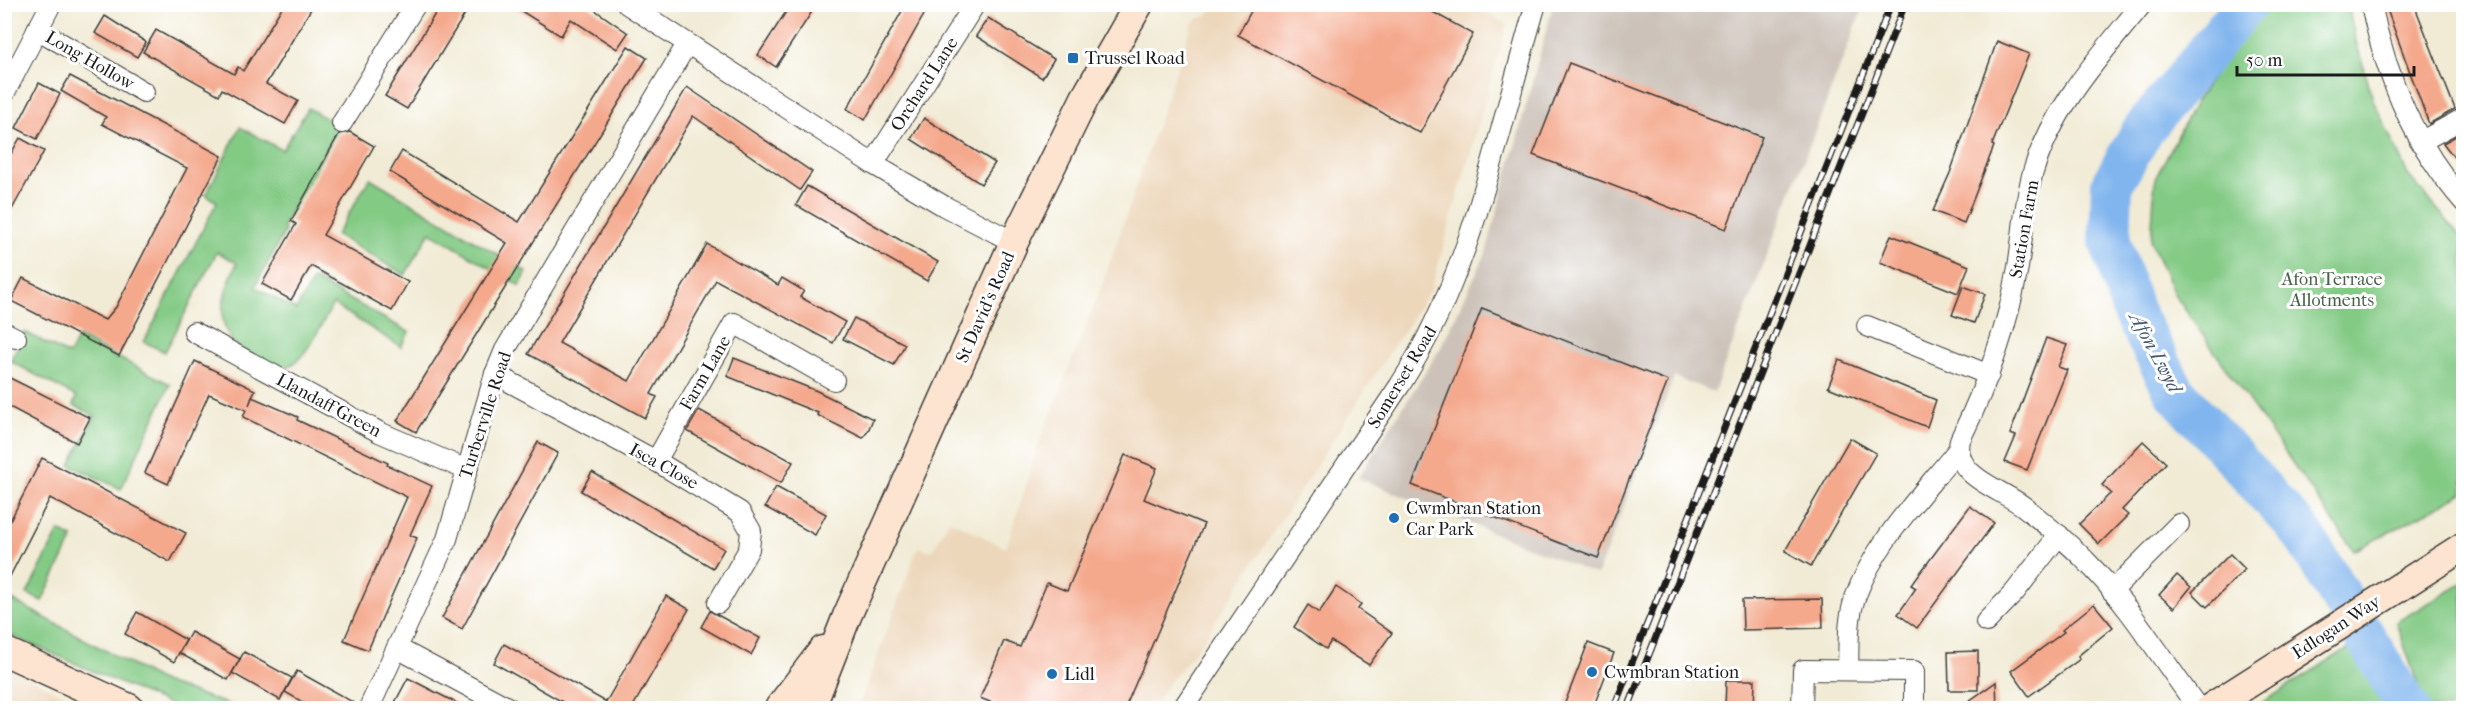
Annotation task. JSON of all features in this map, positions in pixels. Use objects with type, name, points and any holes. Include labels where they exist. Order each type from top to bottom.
[{"type":"street","points":[[4,93],[51,4]]},
{"type":"street","points":[[342,123],[416,4]]},
{"type":"street","points":[[627,4],[873,164],[944,206],[1014,242]]},
{"type":"street","name":"Orchard Lane","points":[[873,164],[975,4]]},
{"type":"street","name":"St David's Road","points":[[811,708],[847,616],[1014,242],[1085,98],[1139,4]]},
{"type":"street","name":"Somerset Road","points":[[1183,708],[1394,394],[1427,338],[1459,268],[1477,218],[1536,4]]},
{"type":"street","name":"Station Farm","points":[[1848,670],[1849,628],[1853,608],[1870,564],[1958,451],[1960,440],[1989,375],[2006,323],[2033,172],[2054,122],[2082,78],[2142,4]]},
{"type":"street","points":[[2371,4],[2378,39],[2396,93],[2420,142],[2463,202]]},
{"type":"street","name":"Long Hollow","points":[[37,29],[144,92]]},
{"type":"street","name":"Turberville Road","points":[[369,708],[438,560],[495,374],[518,326],[687,44]]},
{"type":"street","points":[[2420,142],[2463,118]]},
{"type":"street","name":"Farm Lane","points":[[656,461],[734,323],[834,380]]},
{"type":"street","points":[[1867,326],[1989,375]]},
{"type":"street","name":"Llandaff Green","points":[[194,332],[379,432],[467,470]]},
{"type":"street","name":"Isca Close","points":[[495,374],[656,461],[740,512],[749,525],[749,549],[718,603]]},
{"type":"street","points":[[1958,451],[1963,467],[2019,502],[2059,535],[2112,591],[2198,708]]},
{"type":"street","points":[[2112,591],[2180,524]]},
{"type":"street","points":[[1986,622],[2014,593],[2059,535]]},
{"type":"street","name":"Edlogan Way","points":[[2210,708],[2463,546]]},
{"type":"street","name":"St David's Road","points":[[779,708],[847,616]]},
{"type":"street","points":[[397,648],[509,708]]},
{"type":"street","points":[[4,651],[129,708]]},
{"type":"street","points":[[1802,708],[1803,670],[1914,671],[1914,708]]},
{"type":"shaded area","points":[[1468,4],[1507,24],[1432,287],[1199,647],[1168,684],[1154,708],[858,708],[918,547],[932,551],[949,520],[1006,548],[1037,449],[1104,280],[1193,21],[1208,15],[1215,5]]},
{"type":"shaded area","points":[[1553,5],[1864,5],[1714,392],[1674,377],[1597,575],[1358,478],[1440,349],[1486,253]]},
{"type":"shaded area","points":[[5,666],[90,708],[5,708]]},
{"type":"green space","name":"Afon Terrace Allotments","points":[[2270,5],[2348,5],[2354,35],[2374,102],[2408,175],[2463,239],[2463,493],[2354,551],[2174,294],[2151,242],[2155,179],[2195,103],[2243,31]]},
{"type":"green space","points":[[308,108],[340,126],[283,226],[285,231],[255,287],[296,310],[313,279],[409,332],[401,347],[333,304],[315,337],[297,361],[287,367],[282,367],[273,366],[256,358],[235,344],[227,333],[223,302],[237,263],[217,252],[165,352],[144,342],[217,202],[206,195],[240,127],[282,150]]},
{"type":"green space","points":[[370,178],[527,272],[520,286],[430,232],[405,275],[336,235]]},
{"type":"green space","points":[[25,332],[69,355],[78,337],[170,384],[121,489],[70,465],[95,416],[73,405],[77,397],[10,361]]},
{"type":"green space","points":[[59,531],[73,538],[42,601],[27,594]]},
{"type":"green space","points":[[2463,583],[2463,708],[2426,708],[2396,622]]},
{"type":"green space","points":[[5,596],[163,682],[239,708],[177,708],[5,633]]},
{"type":"green space","points":[[2353,645],[2390,708],[2254,708]]},
{"type":"building","points":[[284,4],[314,4],[266,84],[298,101],[285,124],[222,89],[219,95],[143,52],[156,30],[234,74],[238,67],[243,71]]},
{"type":"building","points":[[441,4],[471,4],[407,109],[385,96]]},
{"type":"building","points":[[510,4],[586,4],[628,33],[617,49],[571,19],[561,36]]},
{"type":"building","points":[[791,4],[817,4],[776,67],[758,55]]},
{"type":"building","points":[[906,4],[930,4],[865,120],[847,109]]},
{"type":"building","points":[[1255,4],[1418,4],[1473,34],[1420,133],[1238,35]]},
{"type":"building","points":[[2385,4],[2414,4],[2455,109],[2429,124]]},
{"type":"building","points":[[105,16],[146,42],[137,57],[95,33]]},
{"type":"building","points":[[988,18],[1054,59],[1042,78],[976,36]]},
{"type":"building","points":[[1997,41],[2029,54],[1992,145],[1994,146],[1964,223],[1933,211],[1950,173]]},
{"type":"building","points":[[628,46],[647,58],[416,432],[397,421],[507,243],[390,172],[402,151],[519,222]]},
{"type":"building","points":[[1569,63],[1762,137],[1726,229],[1533,155]]},
{"type":"building","points":[[70,76],[222,156],[119,356],[11,301],[23,278],[105,320],[116,307],[187,168],[102,124],[106,117],[61,91]]},
{"type":"building","points":[[39,83],[60,94],[37,139],[16,128]]},
{"type":"building","points":[[687,87],[812,172],[800,190],[693,116],[559,343],[629,381],[707,244],[778,285],[782,278],[804,291],[800,297],[845,322],[833,343],[716,280],[651,394],[657,397],[645,418],[528,354]]},
{"type":"building","points":[[924,118],[995,163],[981,184],[911,139]]},
{"type":"building","points":[[350,132],[374,146],[323,235],[408,282],[392,311],[311,266],[291,300],[262,284],[296,224],[291,221],[339,134]]},
{"type":"building","points":[[2463,132],[2463,169],[2443,143]]},
{"type":"building","points":[[20,138],[44,151],[4,224],[4,166]]},
{"type":"building","points":[[807,186],[938,262],[927,281],[796,205]]},
{"type":"building","points":[[1891,235],[1969,266],[1958,293],[1880,262]]},
{"type":"building","points":[[1963,286],[1985,294],[1974,323],[1952,315]]},
{"type":"building","points":[[1482,308],[1668,381],[1598,558],[1412,485]]},
{"type":"building","points":[[854,318],[905,344],[894,365],[843,339]]},
{"type":"building","points":[[2046,338],[2067,345],[2058,367],[2067,370],[2027,470],[2005,462],[2016,436],[2010,434]]},
{"type":"building","points":[[734,358],[817,391],[873,419],[868,431],[863,438],[817,415],[818,413],[727,376]]},
{"type":"building","points":[[1839,360],[1936,400],[1927,427],[1828,387]]},
{"type":"building","points":[[195,361],[255,390],[252,397],[298,417],[297,420],[432,486],[410,535],[417,538],[368,650],[344,640],[407,497],[243,417],[246,410],[209,394],[168,484],[145,473]]},
{"type":"building","points":[[4,375],[90,418],[77,443],[4,404]]},
{"type":"building","points":[[699,410],[793,462],[781,483],[687,431]]},
{"type":"building","points":[[1850,438],[1876,453],[1811,566],[1785,551]]},
{"type":"building","points":[[2143,441],[2166,463],[2122,510],[2128,515],[2099,544],[2079,524],[2111,493],[2102,485]]},
{"type":"building","points":[[538,442],[558,453],[462,629],[442,618]]},
{"type":"building","points":[[1125,455],[1157,468],[1144,499],[1204,524],[1125,708],[1005,708],[980,698],[1004,641],[1020,647],[1047,583],[1067,591]]},
{"type":"building","points":[[42,458],[186,533],[170,562],[50,498],[4,588],[4,533]]},
{"type":"building","points":[[592,472],[724,549],[713,568],[581,491]]},
{"type":"building","points":[[776,487],[826,514],[815,535],[765,507]]},
{"type":"building","points":[[1970,506],[1994,523],[1917,628],[1898,614],[1916,588],[1911,585]]},
{"type":"building","points":[[2230,554],[2245,569],[2207,607],[2192,592]]},
{"type":"building","points":[[2177,575],[2191,587],[2174,608],[2159,595]]},
{"type":"building","points":[[1336,587],[1361,604],[1358,609],[1392,633],[1369,665],[1331,641],[1326,649],[1294,627],[1308,605],[1319,613]]},
{"type":"building","points":[[666,596],[689,609],[632,708],[573,708],[494,663],[504,644],[606,702]]},
{"type":"building","points":[[1822,599],[1823,628],[1743,630],[1742,600]]},
{"type":"building","points":[[2094,604],[2113,627],[2078,656],[2080,659],[2029,696],[2011,671],[2064,632],[2062,630]]},
{"type":"building","points":[[710,611],[760,638],[751,655],[701,627]]},
{"type":"building","points":[[137,612],[186,640],[174,662],[125,634]]},
{"type":"building","points":[[191,632],[240,659],[228,680],[179,653]]},
{"type":"building","name":"Cwmbran Station","points":[[1588,643],[1614,653],[1593,708],[1563,708]]},
{"type":"building","points":[[1978,651],[1978,690],[1949,690],[1948,652]]},
{"type":"building","points":[[244,652],[292,678],[280,700],[232,673]]},
{"type":"building","points":[[297,671],[358,705],[357,708],[313,708],[285,692]]},
{"type":"building","points":[[408,678],[466,708],[392,708]]},
{"type":"building","points":[[1726,680],[1755,680],[1754,708],[1725,708]]},
{"type":"building","points":[[1996,682],[1997,708],[1959,708]]},
{"type":"waterway","name":"Afon Lwyd","points":[[2246,4],[2143,130],[2112,184],[2110,241],[2133,312],[2175,392],[2303,534],[2408,708]]},
{"type":"railway","points":[[1614,708],[1891,4]]},
{"type":"railway","points":[[1628,708],[1905,4]]},
{"type":"place","name":"Trussel Road","points":[[1073,58]]},
{"type":"place","name":"Cwmbran Station Car Park","points":[[1394,518]]},
{"type":"place","name":"Cwmbran Station","points":[[1592,672]]},
{"type":"place","name":"Lidl","points":[[1052,674]]}]
